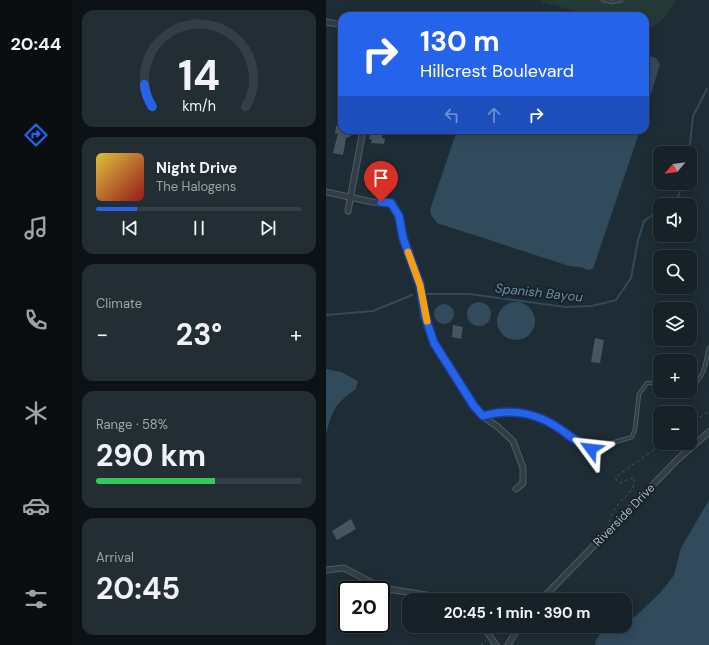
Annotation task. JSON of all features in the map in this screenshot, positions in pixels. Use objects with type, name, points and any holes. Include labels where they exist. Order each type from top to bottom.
[{"type":"street","points":[[326,22],[338,24]]},
{"type":"street","points":[[348,211],[362,134]]},
{"type":"street","points":[[326,192],[391,203],[399,216],[403,238],[420,285],[425,316],[434,343],[474,406],[483,416],[513,441],[523,468],[523,483],[516,489]]},
{"type":"street","name":"Riverside Drive","points":[[548,593],[677,460],[709,432]]},
{"type":"street","points":[[326,570],[344,568],[382,588],[413,593]]},
{"type":"street","points":[[488,633],[496,645]]},
{"type":"street","points":[[508,645],[515,633]]},
{"type":"lane","points":[[603,0],[613,2],[621,0]]},
{"type":"lane","points":[[697,384],[703,375],[709,348]]},
{"type":"lane","points":[[483,416],[512,411],[530,414],[558,428],[591,449],[632,437],[635,428],[639,394],[647,383],[653,383]]},
{"type":"path","points":[[697,419],[709,411]]},
{"type":"path","points":[[609,522],[616,507],[631,492],[635,484],[634,477],[620,483],[616,480],[616,477],[653,450]]},
{"type":"green space","points":[[542,0],[676,0],[662,20],[649,29],[649,12],[578,12],[542,2]]},
{"type":"water","points":[[649,56],[656,58],[660,64],[649,101]]},
{"type":"water","points":[[456,134],[639,134],[593,269],[588,270],[580,267],[569,266],[437,223],[431,215],[430,210]]},
{"type":"water","points":[[479,302],[488,305],[491,314],[488,323],[479,326],[470,323],[467,314],[470,305]]},
{"type":"water","points":[[512,302],[520,302],[527,305],[532,310],[535,321],[532,332],[527,337],[520,340],[512,340],[505,337],[500,332],[497,325],[497,317],[500,310],[505,305]]},
{"type":"water","points":[[444,304],[451,307],[454,314],[451,321],[444,324],[437,321],[434,314],[437,307]]},
{"type":"water","points":[[326,369],[341,372],[358,381],[356,389],[343,399],[335,408],[330,419],[326,435]]},
{"type":"water","points":[[709,500],[709,645],[595,645],[601,633],[632,633],[632,618],[661,592],[674,575],[681,548]]},
{"type":"building","points":[[336,126],[338,126],[338,133],[335,134]]},
{"type":"building","points":[[338,133],[351,134],[351,136],[346,138],[343,155],[333,153]]},
{"type":"building","points":[[370,134],[382,134],[382,138],[385,138],[384,144],[371,143],[372,140],[369,139]]},
{"type":"building","points":[[453,325],[463,327],[461,339],[452,337]]},
{"type":"building","points":[[595,338],[604,340],[600,363],[591,362]]},
{"type":"building","points":[[351,519],[356,529],[337,540],[332,531]]},
{"type":"waterway","name":"Spanish Bayou","points":[[690,146],[693,116],[707,89]]},
{"type":"waterway","name":"Spanish Bayou","points":[[677,198],[680,190]]},
{"type":"waterway","name":"Spanish Bayou","points":[[428,294],[469,294],[566,307],[592,306],[616,300],[631,278],[638,240],[644,221],[653,215]]},
{"type":"waterway","name":"Spanish Bayou","points":[[326,315],[373,311],[412,295]]},
{"type":"slow traffic","points":[[408,252],[420,285],[427,321]]},
{"type":"route","points":[[381,202],[391,203],[399,216],[403,238],[420,285],[425,316],[434,343],[474,406],[483,416],[512,411],[530,414],[558,428],[591,449]]}]
